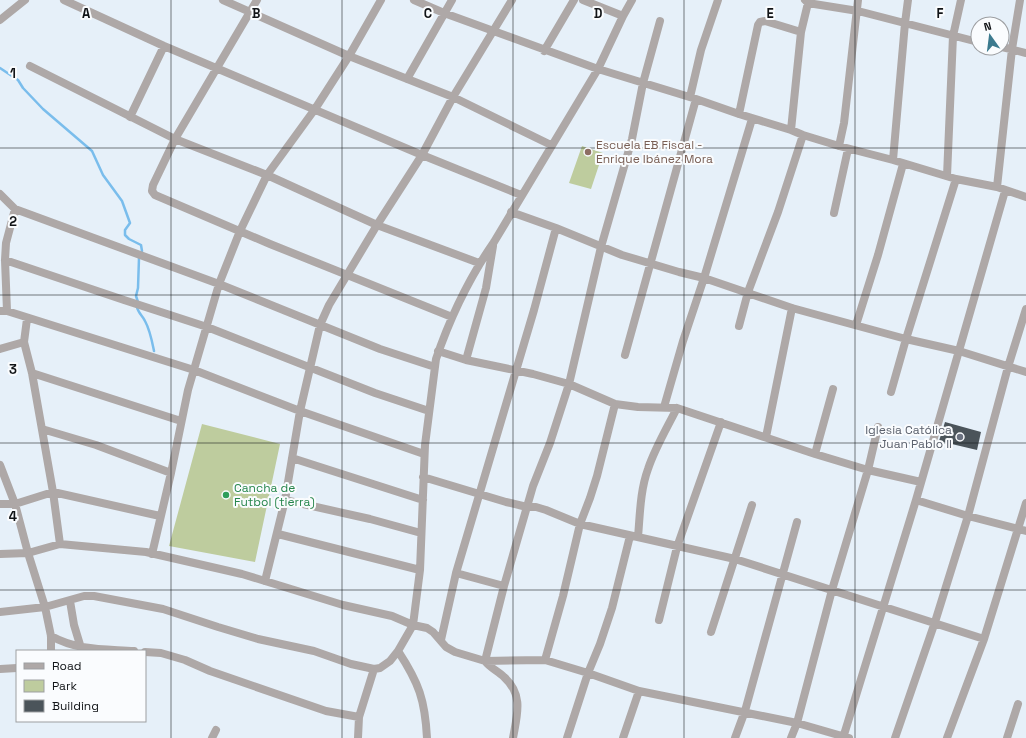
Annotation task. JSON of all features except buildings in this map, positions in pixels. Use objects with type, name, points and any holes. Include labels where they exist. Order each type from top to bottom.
[{"type":"street","points":[[0,20],[25,0]]},
{"type":"street","points":[[64,0],[164,46],[422,155],[521,195]]},
{"type":"street","points":[[223,0],[349,56],[453,97],[551,145]]},
{"type":"street","points":[[256,0],[174,139],[153,185],[152,191],[155,195],[240,231],[452,317]]},
{"type":"street","points":[[152,554],[171,473],[181,421],[194,370],[219,284],[240,231],[267,175],[315,109],[349,56],[381,0]]},
{"type":"street","points":[[414,0],[444,13],[494,30],[544,50],[643,84],[693,98],[752,119],[848,149],[893,160],[956,179],[997,187],[1026,197]]},
{"type":"street","points":[[407,79],[452,0]]},
{"type":"street","points":[[265,581],[278,534],[300,411],[320,325],[329,305],[377,225],[422,155],[453,97],[512,0]]},
{"type":"street","points":[[544,50],[574,0]]},
{"type":"street","points":[[583,0],[623,16]]},
{"type":"street","points":[[0,612],[45,607],[84,596],[94,596],[163,609],[258,639],[314,651],[352,664],[374,669],[380,668],[390,661],[398,651],[413,625],[420,570],[424,454],[438,351],[452,317],[479,263],[494,242],[598,69],[632,0]]},
{"type":"street","points":[[625,355],[693,98],[701,50],[718,0]]},
{"type":"street","points":[[839,146],[844,123],[858,11],[858,0]]},
{"type":"street","points":[[893,160],[908,0]]},
{"type":"street","points":[[947,176],[953,36],[961,0]]},
{"type":"street","points":[[997,187],[1012,49],[1020,0]]},
{"type":"street","points":[[791,130],[801,32],[806,1],[858,11],[970,40]]},
{"type":"street","points":[[513,738],[518,712],[515,691],[510,682],[488,666],[485,661],[504,586],[533,486],[550,443],[569,384],[601,247],[632,139],[643,84],[660,21]]},
{"type":"street","points":[[739,114],[758,25],[760,22],[765,21],[801,32]]},
{"type":"street","points":[[130,117],[164,46]]},
{"type":"street","points":[[1012,49],[1026,53]]},
{"type":"street","points":[[30,66],[174,139],[267,175],[377,225],[479,263]]},
{"type":"street","points":[[664,407],[752,119]]},
{"type":"street","points":[[739,326],[748,292],[778,212],[803,135]]},
{"type":"street","points":[[834,213],[848,149]]},
{"type":"street","points":[[856,325],[878,254],[903,164]]},
{"type":"street","points":[[891,392],[956,179]]},
{"type":"street","points":[[0,554],[28,553],[60,544],[152,554],[242,574],[343,605],[392,616],[413,625],[427,628],[433,632],[446,647],[455,652],[485,661],[545,660],[588,673],[638,691],[745,711],[797,723],[845,737],[916,500],[1005,191]]},
{"type":"street","points":[[0,194],[15,209],[219,284],[380,349],[435,367]]},
{"type":"street","points":[[15,209],[6,244],[3,311],[194,370],[300,411],[424,454]]},
{"type":"street","points":[[511,212],[556,228],[601,247],[650,264],[704,278],[792,308],[906,339],[959,351],[1026,372]]},
{"type":"street","points":[[440,640],[456,573],[556,228]]},
{"type":"street","points":[[466,360],[486,288],[494,242]]},
{"type":"street","points":[[5,260],[207,327],[375,393],[429,411]]},
{"type":"street","points":[[766,437],[792,308]]},
{"type":"street","points":[[895,738],[935,622],[968,516],[1008,367],[1026,309]]},
{"type":"street","points":[[27,319],[24,342],[32,373],[42,429],[60,544]]},
{"type":"street","points":[[0,349],[24,342]]},
{"type":"street","points":[[438,351],[466,360],[516,370],[569,384],[615,404],[638,407],[677,408],[815,454],[868,470],[921,482]]},
{"type":"street","points":[[32,373],[181,421]]},
{"type":"street","points":[[815,454],[833,389]]},
{"type":"street","points":[[545,660],[563,596],[580,524],[597,476],[615,404]]},
{"type":"street","points":[[567,738],[588,673],[600,644],[612,608],[634,537],[647,470],[677,408]]},
{"type":"street","points":[[659,620],[677,547],[721,422]]},
{"type":"street","points":[[791,738],[797,723],[832,590],[868,470],[878,427]]},
{"type":"street","points":[[42,429],[96,445],[171,473]]},
{"type":"street","points":[[292,458],[423,500]]},
{"type":"street","points":[[0,465],[15,504],[28,553],[45,607],[51,636],[51,650]]},
{"type":"street","points":[[423,477],[527,507],[536,507],[580,524],[735,559],[884,608],[935,622],[984,638]]},
{"type":"street","points":[[0,504],[15,504],[53,492],[160,516]]},
{"type":"street","points":[[285,500],[370,519],[421,533]]},
{"type":"street","points":[[916,500],[968,516],[1022,530]]},
{"type":"street","points":[[947,738],[1022,530],[1026,503]]},
{"type":"street","points":[[711,632],[752,505]]},
{"type":"street","points":[[735,738],[745,711],[784,575],[797,522]]},
{"type":"street","points":[[278,534],[420,570]]},
{"type":"street","points":[[456,573],[504,586]]},
{"type":"street","points":[[70,601],[74,625],[81,648]]},
{"type":"street","points":[[51,636],[61,642],[81,648],[116,650]]},
{"type":"street","points":[[398,651],[411,671],[421,692],[426,719],[427,738]]},
{"type":"street","points":[[146,652],[161,653],[185,660],[210,671],[326,711],[359,717]]},
{"type":"street","points":[[0,669],[16,668]]},
{"type":"street","points":[[358,738],[359,717],[374,669]]},
{"type":"street","points":[[623,738],[638,691]]},
{"type":"street","points":[[1008,738],[1018,704]]},
{"type":"street","points":[[212,738],[216,730]]},
{"type":"green space","points":[[582,146],[603,153],[591,189],[569,183]]},
{"type":"green space","name":"Cancha de Futbol (tierra)","points":[[202,424],[280,444],[255,562],[169,546]]},
{"type":"waterway","points":[[0,68],[18,80],[23,88],[43,109],[92,151],[103,175],[122,201],[130,223],[125,230],[125,235],[129,239],[141,245],[142,251],[139,258],[138,288],[136,296],[138,302]]},
{"type":"waterway","points":[[137,307],[148,328],[154,351]]},
{"type":"place","name":"Escuela EB Fiscal - Enrique Ibánez Mora","points":[[588,152]]},
{"type":"place","name":"Iglesia Católica Juan Pablo II","points":[[960,437]]},
{"type":"place","name":"Cancha de Futbol (tierra)","points":[[226,495]]}]
